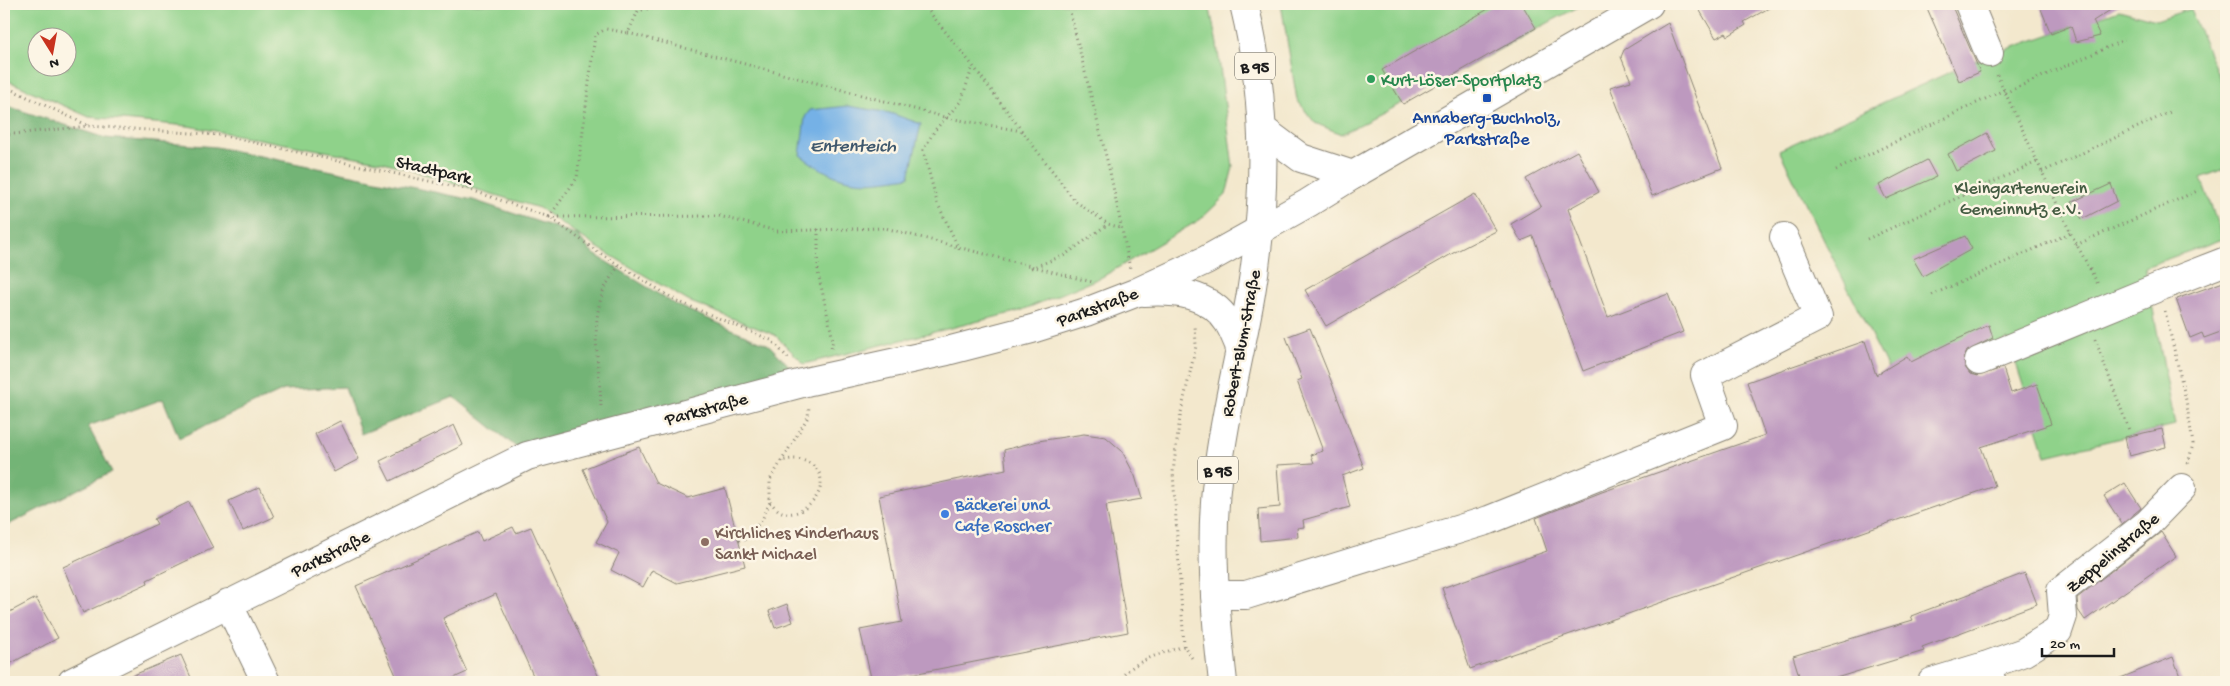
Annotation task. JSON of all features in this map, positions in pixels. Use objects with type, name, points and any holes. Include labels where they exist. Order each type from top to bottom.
[{"type":"street","name":"Robert-Blum-Straße","points":[[1222,682],[1215,595],[1217,473],[1223,431],[1252,288],[1260,230],[1262,179],[1262,128],[1244,4]]},
{"type":"street","name":"Parkstraße","points":[[72,682],[527,456],[818,379],[947,351],[1032,329],[1086,312],[1134,293],[1206,260],[1260,230],[1649,4]]},
{"type":"street","points":[[1969,4],[1989,53]]},
{"type":"street","points":[[1262,128],[1301,158],[1353,175]]},
{"type":"street","points":[[1215,595],[1246,595],[1489,520],[1723,426],[1705,375],[1818,317],[1784,237]]},
{"type":"street","points":[[1979,361],[2226,261]]},
{"type":"street","points":[[1134,293],[1179,292],[1206,302],[1216,308],[1228,322],[1240,347]]},
{"type":"street","name":"Zeppelinstraße","points":[[1932,682],[1989,674],[2058,631],[2063,616],[2061,591],[2148,523],[2182,488]]},
{"type":"street","points":[[228,603],[266,682]]},
{"type":"path","points":[[628,33],[638,11],[659,6],[659,4]]},
{"type":"path","points":[[923,4],[973,66],[1075,201],[1108,224],[1122,229]]},
{"type":"path","points":[[1068,4],[1110,172],[1134,293]]},
{"type":"path","points":[[549,217],[577,178],[595,35],[606,29],[628,33],[948,118],[1022,131]]},
{"type":"path","points":[[1836,170],[2005,92],[2124,40]]},
{"type":"path","points":[[1989,53],[2005,92],[2076,245],[2099,313],[2129,430]]},
{"type":"path","points":[[959,249],[937,202],[923,150],[936,130],[961,101],[973,66]]},
{"type":"path","points":[[4,86],[90,126]]},
{"type":"path","points":[[2042,172],[2170,112]]},
{"type":"path","name":"Stadtpark","points":[[4,135],[90,126],[220,135],[474,191],[549,217],[619,265],[677,301],[771,340],[818,379]]},
{"type":"path","points":[[1866,239],[2037,162]]},
{"type":"path","points":[[2076,245],[2197,191]]},
{"type":"path","points":[[549,217],[719,216],[777,231],[886,228],[959,249],[1097,284]]},
{"type":"path","points":[[1031,268],[1065,255],[1108,224]]},
{"type":"path","points":[[739,541],[744,540],[762,520],[770,502],[770,480],[808,417],[818,379],[834,340],[818,272],[818,229]]},
{"type":"path","points":[[1932,295],[2070,232]]},
{"type":"path","points":[[602,435],[601,384],[595,334],[603,291],[619,265]]},
{"type":"path","points":[[2158,287],[2171,332],[2193,444],[2182,488]]},
{"type":"path","points":[[1196,664],[1184,646],[1173,472],[1180,417],[1196,346],[1195,324],[1206,302]]},
{"type":"path","points":[[770,502],[782,512],[796,513],[807,506],[820,490],[822,478],[818,469],[803,459],[781,461]]},
{"type":"path","points":[[1118,682],[1122,676],[1143,660],[1184,646]]},
{"type":"green space","points":[[4,4],[1209,4],[1217,44],[1233,167],[1226,195],[1201,219],[1102,277],[1020,311],[804,364],[775,335],[688,301],[595,246],[539,208],[384,162],[188,126],[89,117],[4,79]]},
{"type":"green space","name":"Kurt-Löser-Sportplatz","points":[[1281,4],[1584,4],[1341,134],[1315,123],[1297,100]]},
{"type":"green space","name":"Kleingartenverein Gemeinnutz e.V.","points":[[2190,9],[2226,93],[2226,168],[2201,178],[2223,239],[2145,267],[2175,425],[2046,456],[2008,339],[1897,387],[1779,150],[1974,61],[2119,10],[2156,20]]},
{"type":"green space","points":[[4,105],[105,138],[216,147],[473,200],[578,235],[591,252],[676,305],[769,345],[797,374],[516,447],[454,397],[361,434],[345,387],[284,390],[179,438],[163,399],[88,426],[112,472],[4,527]]},
{"type":"water","name":"Ententeich","points":[[848,106],[890,113],[921,124],[909,177],[864,182],[852,181],[828,173],[800,155],[805,117],[810,110]]},
{"type":"building","points":[[1497,4],[1522,4],[1536,28],[1403,104],[1382,70]]},
{"type":"building","points":[[1696,4],[1776,4],[1744,22],[1746,25],[1728,36],[1726,33],[1716,38]]},
{"type":"building","points":[[1938,4],[1951,4],[1980,72],[1959,81],[1927,8]]},
{"type":"building","points":[[2039,4],[2120,4],[2093,21],[2100,36],[2076,42],[2071,26],[2051,34]]},
{"type":"building","points":[[1668,23],[1722,168],[1652,196],[1610,87],[1631,81],[1621,57],[1624,50]]},
{"type":"building","points":[[1987,133],[1996,151],[1956,171],[1948,154]]},
{"type":"building","points":[[1577,151],[1599,192],[1568,209],[1608,317],[1668,294],[1683,332],[1583,371],[1533,236],[1521,241],[1511,224],[1541,206],[1526,179]]},
{"type":"building","points":[[1927,160],[1936,177],[1886,199],[1879,185]]},
{"type":"building","points":[[2111,184],[2117,201],[2082,219],[2072,202]]},
{"type":"building","points":[[1475,194],[1496,231],[1455,252],[1326,326],[1305,290]]},
{"type":"building","points":[[1965,236],[1972,249],[1923,276],[1913,259]]},
{"type":"building","points":[[2226,281],[2226,330],[2204,338],[2202,333],[2190,338],[2176,299]]},
{"type":"building","points":[[1989,325],[1993,338],[1967,351],[1964,358],[1965,367],[1970,374],[1977,376],[2003,368],[2011,393],[2037,384],[2051,424],[1981,447],[1995,486],[1470,669],[1442,588],[1547,551],[1536,518],[1602,492],[1765,435],[1747,382],[1865,341],[1876,375],[1907,356],[1911,362]]},
{"type":"building","points":[[1310,328],[1364,468],[1342,476],[1350,507],[1303,520],[1304,527],[1297,528],[1298,537],[1260,541],[1258,509],[1280,507],[1277,465],[1314,463],[1311,455],[1323,451],[1297,381],[1302,379],[1286,337]]},
{"type":"building","points":[[340,421],[359,459],[334,472],[315,434]]},
{"type":"building","points":[[454,425],[463,445],[390,481],[380,461]]},
{"type":"building","points":[[2162,429],[2166,447],[2129,456],[2125,437]]},
{"type":"building","points":[[1084,434],[1106,437],[1122,451],[1135,476],[1142,499],[1106,505],[1128,632],[872,682],[860,630],[902,622],[879,496],[1006,469],[1004,450],[1038,441]]},
{"type":"building","points":[[639,447],[656,483],[688,498],[725,488],[745,566],[677,583],[652,570],[643,587],[611,570],[619,553],[596,542],[607,522],[583,469]]},
{"type":"building","points":[[2125,483],[2141,508],[2122,524],[2104,496]]},
{"type":"building","points":[[260,487],[274,517],[243,531],[229,501]]},
{"type":"building","points":[[189,502],[213,548],[147,580],[148,583],[83,613],[63,567],[157,524],[154,519]]},
{"type":"building","points":[[513,527],[516,533],[531,527],[601,682],[536,682],[496,594],[443,618],[467,672],[445,682],[399,682],[356,586],[478,532],[482,541]]},
{"type":"building","points":[[2161,532],[2176,556],[2085,620],[2078,610],[2077,598]]},
{"type":"building","points":[[2025,573],[2037,604],[1922,647],[1924,651],[1823,682],[1801,682],[1793,656],[1913,620],[1911,616]]},
{"type":"building","points":[[36,598],[58,638],[4,667],[4,615]]},
{"type":"building","points":[[787,604],[793,622],[775,628],[769,611]]},
{"type":"building","points":[[181,655],[193,682],[117,682]]},
{"type":"building","points":[[2173,657],[2182,682],[2113,682],[2113,681]]},
{"type":"place","name":"Kurt-Löser-Sportplatz","points":[[1371,79]]},
{"type":"place","name":"Annaberg-Buchholz, Parkstraße","points":[[1487,98]]},
{"type":"place","name":"Bäckerei und Cafe Roscher","points":[[945,514]]},
{"type":"place","name":"Kirchliches Kinderhaus Sankt Michael","points":[[705,542]]}]
